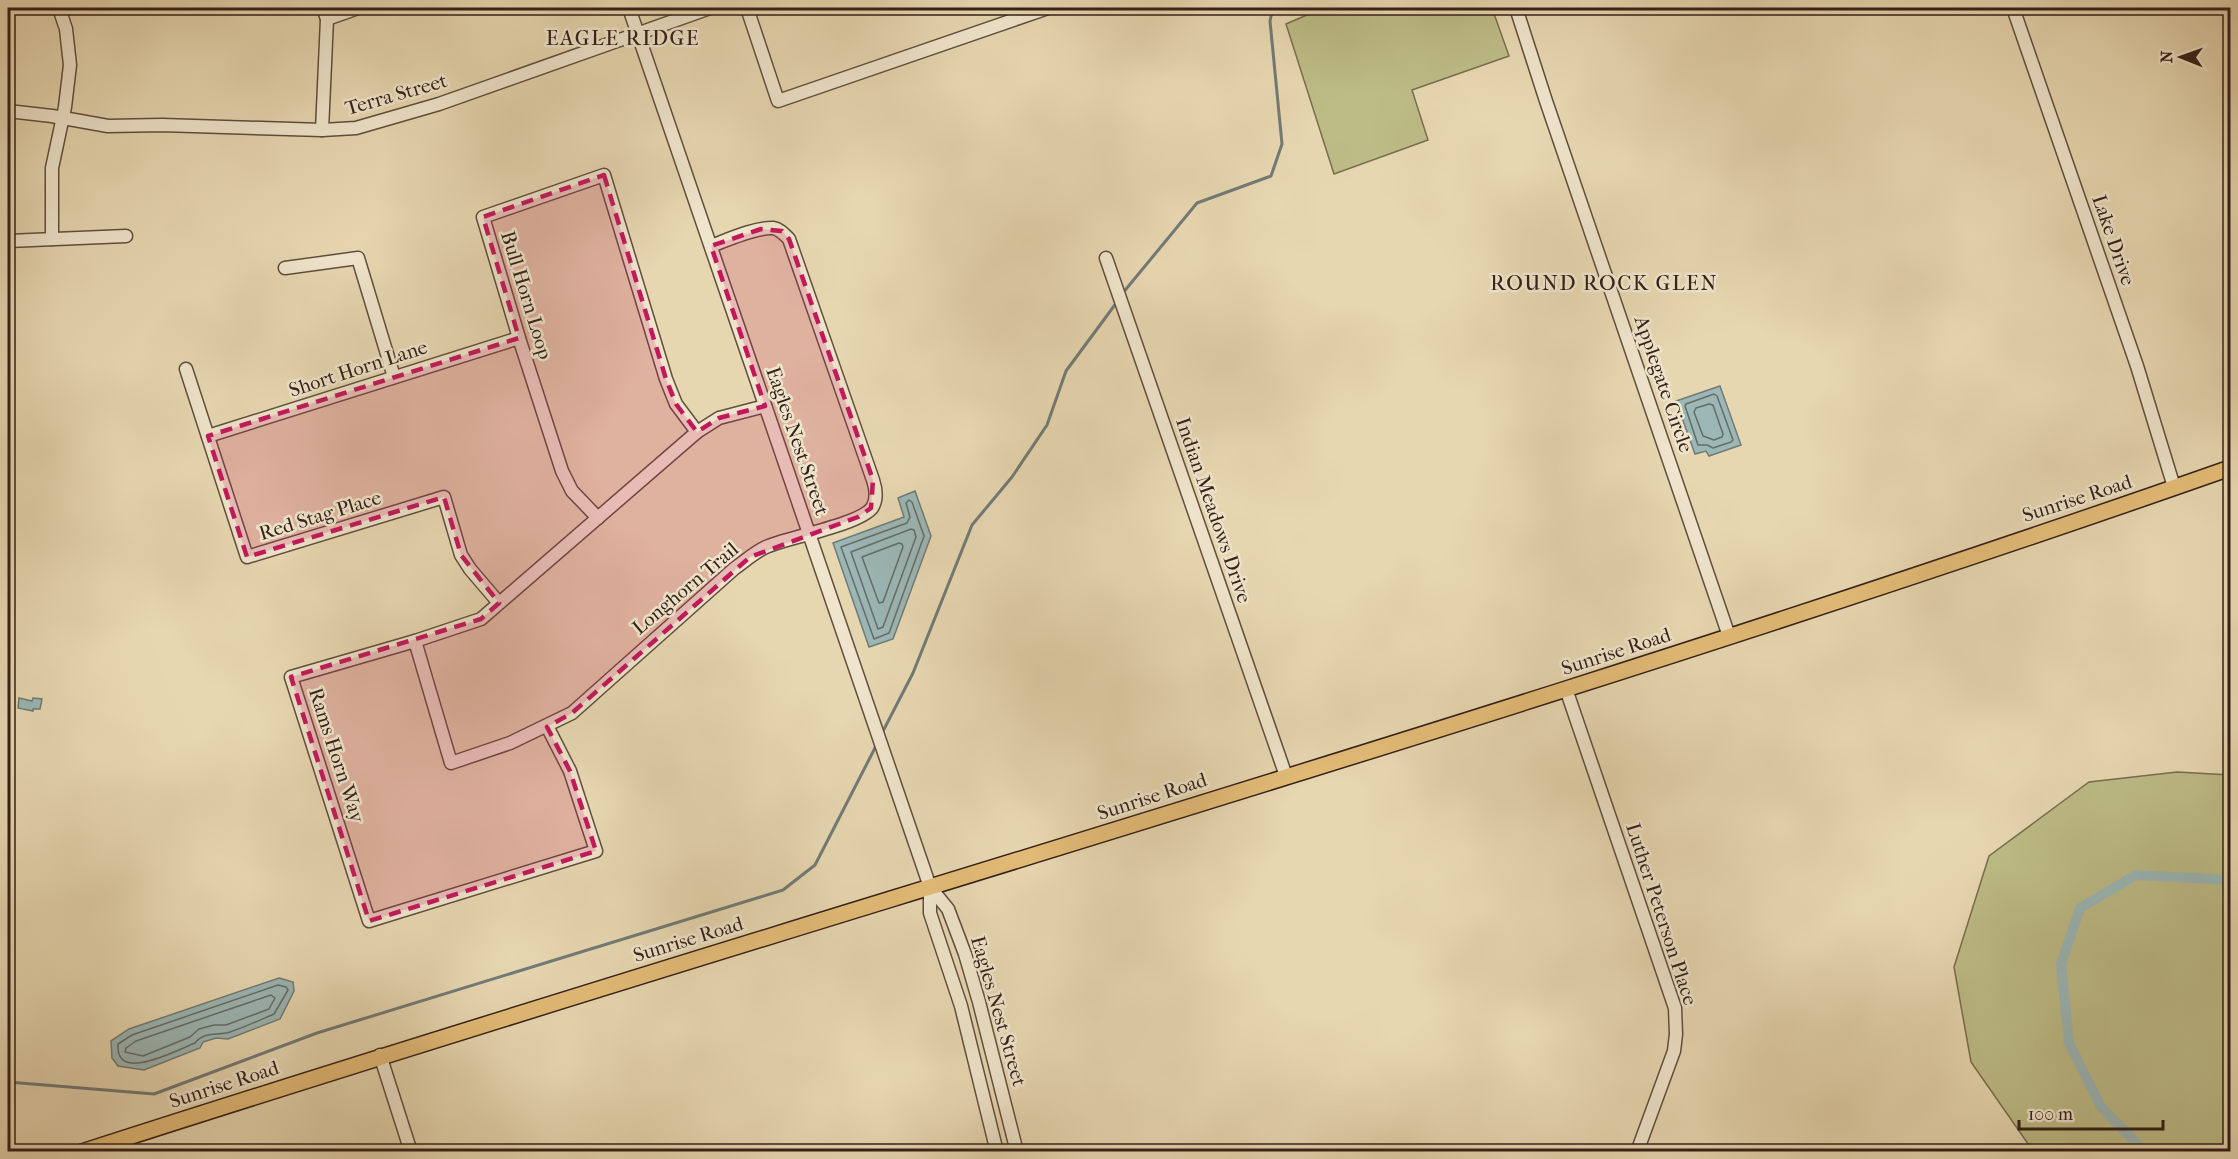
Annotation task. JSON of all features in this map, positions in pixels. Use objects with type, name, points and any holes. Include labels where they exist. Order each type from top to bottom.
[{"type":"main road","name":"Sunrise Road","points":[[82,1152],[380,1055],[1148,821],[1566,689],[2230,468]]},
{"type":"street","points":[[52,239],[52,168],[63,117],[70,64],[66,29],[59,8]]},
{"type":"street","points":[[322,130],[325,13],[358,8]]},
{"type":"street","name":"Eagles Nest Street","points":[[629,8],[930,887],[930,914],[961,1006],[997,1152]]},
{"type":"street","name":"Terra Street","points":[[8,111],[63,117],[108,126],[162,125],[322,130],[356,128],[398,117],[710,8]]},
{"type":"street","points":[[747,8],[778,101],[1048,8]]},
{"type":"street","name":"Applegate Circle","points":[[1516,8],[1729,636]]},
{"type":"street","name":"Lake Drive","points":[[2013,8],[2137,366],[2174,487]]},
{"type":"street","name":"Bull Horn Loop","points":[[598,518],[572,491],[562,471],[483,217],[604,175],[666,379],[676,404],[697,432]]},
{"type":"street","name":"Longhorn Trail","points":[[415,641],[451,763],[510,743],[572,713],[735,568],[766,547],[858,517],[872,508],[875,501],[875,488],[789,238],[782,231],[773,228],[761,229],[711,246]]},
{"type":"street","points":[[8,241],[126,236]]},
{"type":"street","points":[[285,268],[358,258],[394,377]]},
{"type":"street","name":"Indian Meadows Drive","points":[[1106,258],[1286,776]]},
{"type":"street","name":"Short Horn Lane","points":[[208,436],[519,338]]},
{"type":"street","name":"Red Stag Place","points":[[186,369],[247,558],[444,497],[461,555],[499,603]]},
{"type":"street","name":"Rams Horn Way","points":[[547,726],[570,771],[596,851],[369,921],[291,677],[481,619],[697,432],[719,418],[765,406]]},
{"type":"street","name":"Luther Peterson Place","points":[[1566,689],[1675,1008],[1674,1051],[1638,1152]]},
{"type":"street","name":"Eagles Nest Street","points":[[930,887],[948,909],[964,954],[979,1002],[1017,1152]]},
{"type":"street","points":[[380,1055],[411,1152]]},
{"type":"highlighted area","points":[[604,175],[666,379],[676,404],[697,432],[719,418],[765,406],[711,246],[761,229],[782,231],[789,239],[873,480],[871,508],[858,517],[750,557],[572,713],[547,727],[570,771],[596,851],[369,921],[291,677],[481,619],[499,603],[461,555],[444,497],[247,557],[208,436],[519,338],[483,217]]},
{"type":"shaded area","points":[[1323,8],[1492,8],[1509,56],[1412,90],[1428,140],[1334,174],[1286,24]]},
{"type":"shaded area","points":[[2177,772],[2230,775],[2230,1151],[2033,1151],[1971,1062],[1954,967],[1989,856],[2089,782]]},
{"type":"water","points":[[1720,386],[1741,445],[1709,456],[1706,451],[1695,454],[1676,401]]},
{"type":"water","points":[[915,491],[931,536],[893,639],[869,647],[833,543],[904,517],[898,498]]},
{"type":"water","points":[[19,698],[32,701],[33,698],[42,699],[40,709],[33,709],[33,711],[18,708]]},
{"type":"water","points":[[279,978],[293,982],[294,991],[280,1019],[228,1039],[216,1038],[203,1042],[200,1048],[144,1070],[118,1066],[112,1058],[111,1041],[129,1029]]},
{"type":"waterway","points":[[1122,294],[1197,203],[1271,176],[1282,144],[1270,21],[1273,8]]},
{"type":"waterway","points":[[881,735],[913,673],[972,525],[1012,477],[1047,425],[1066,371],[1117,302]]},
{"type":"waterway","points":[[8,1082],[154,1094],[317,1033],[783,890],[815,865],[877,744]]},
{"type":"waterway","points":[[2145,1152],[2101,1107],[2069,1043],[2061,964],[2080,908],[2136,875],[2230,880]]},
{"type":"district","name":"EAGLE RIDGE","points":[[623,38]]},
{"type":"district","name":"ROUND ROCK GLEN","points":[[1604,283]]}]
